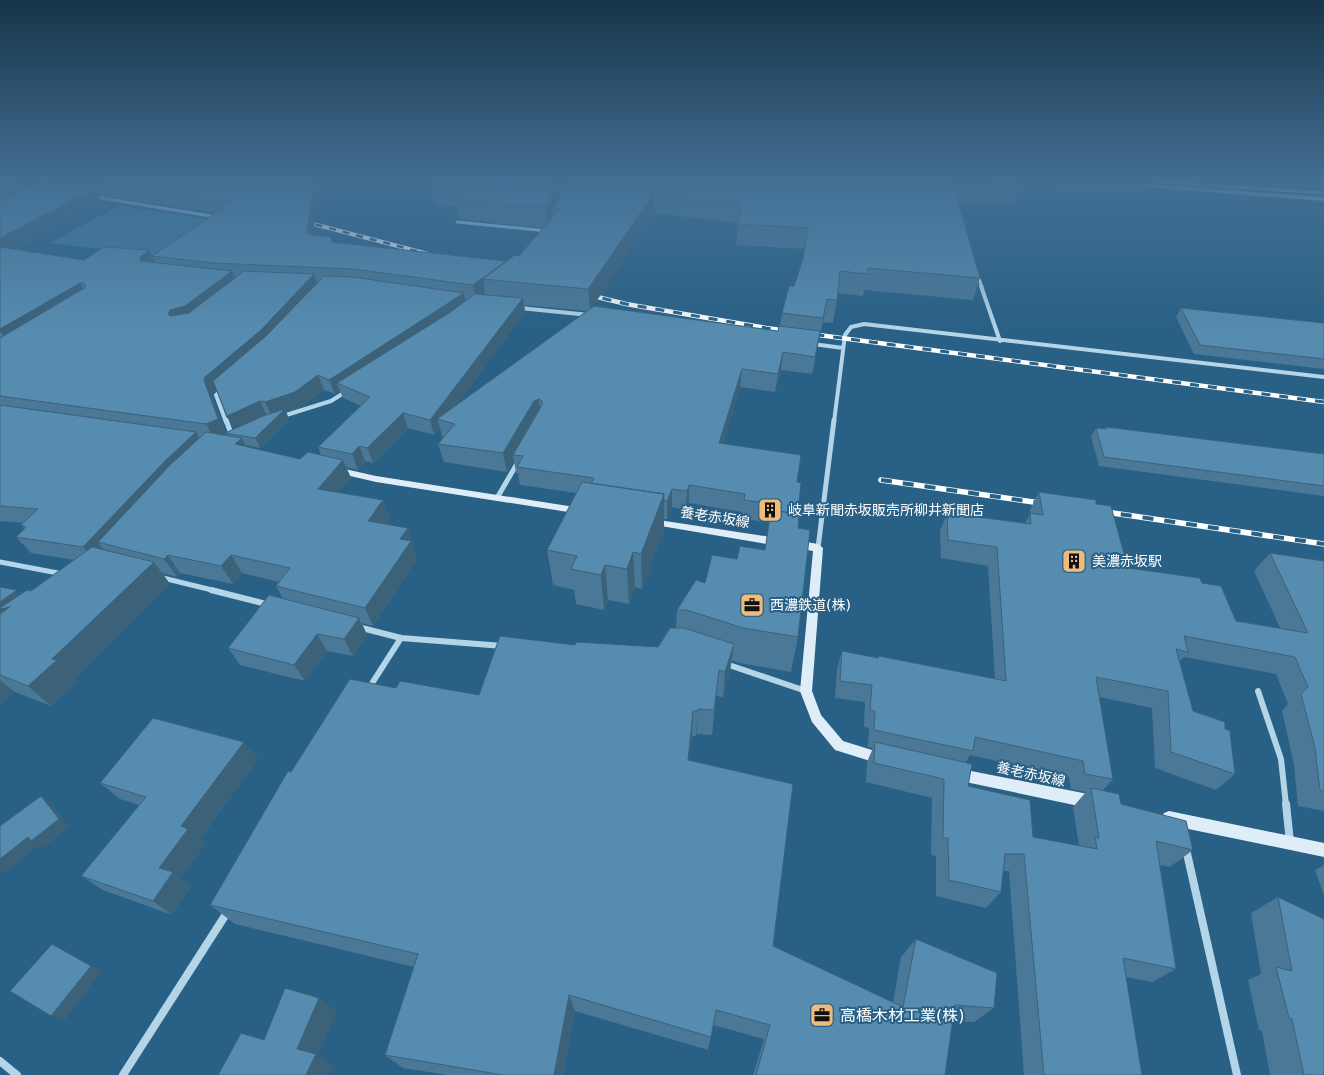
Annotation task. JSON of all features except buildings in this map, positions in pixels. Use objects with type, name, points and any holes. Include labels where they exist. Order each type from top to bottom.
[{"type":"main road","points":[[330,468],[376,480],[594,513]]},
{"type":"main road","name":"養老赤坂線","points":[[643,521],[818,548]]},
{"type":"main road","points":[[818,548],[806,691],[816,718],[839,746],[898,762]]},
{"type":"main road","name":"養老赤坂線","points":[[947,772],[1102,804]]},
{"type":"main road","points":[[1160,816],[1181,824],[1324,850]]},
{"type":"street","points":[[533,230],[550,232],[544,239]]},
{"type":"street","points":[[978,275],[1000,341]]},
{"type":"street","points":[[515,308],[591,315],[583,321]]},
{"type":"street","points":[[818,548],[843,348],[846,330],[852,325],[864,324],[1324,377]]},
{"type":"street","points":[[807,343],[843,348]]},
{"type":"street","points":[[229,383],[216,395],[232,436]]},
{"type":"street","points":[[279,417],[331,400],[348,390]]},
{"type":"street","points":[[224,441],[241,432]]},
{"type":"street","points":[[497,498],[522,455]]},
{"type":"street","points":[[0,562],[67,575]]},
{"type":"street","points":[[152,575],[276,606]]},
{"type":"street","points":[[353,626],[401,638],[508,646]]},
{"type":"street","points":[[363,697],[401,638]]},
{"type":"street","points":[[721,662],[806,691]]},
{"type":"street","points":[[1258,691],[1280,760],[1290,843]]},
{"type":"street","points":[[1184,839],[1237,1075]]},
{"type":"street","points":[[123,1075],[230,907]]},
{"type":"street","points":[[0,1061],[16,1075]]},
{"type":"shaded area","points":[[73,230],[201,230],[163,256],[49,243]]},
{"type":"railway","points":[[337,230],[432,255]]},
{"type":"railway","points":[[585,294],[626,304],[766,328],[1324,402]]},
{"type":"railway","points":[[881,480],[1047,504]]},
{"type":"railway","points":[[1099,511],[1324,544]]},
{"type":"place","name":"岐阜新聞赤坂販売所柳井新聞店","points":[[770,510]]},
{"type":"place","name":"美濃赤坂駅","points":[[1074,561]]},
{"type":"place","name":"西濃鉄道(株)","points":[[752,605]]},
{"type":"place","name":"高橋木材工業(株)","points":[[822,1015]]}]
